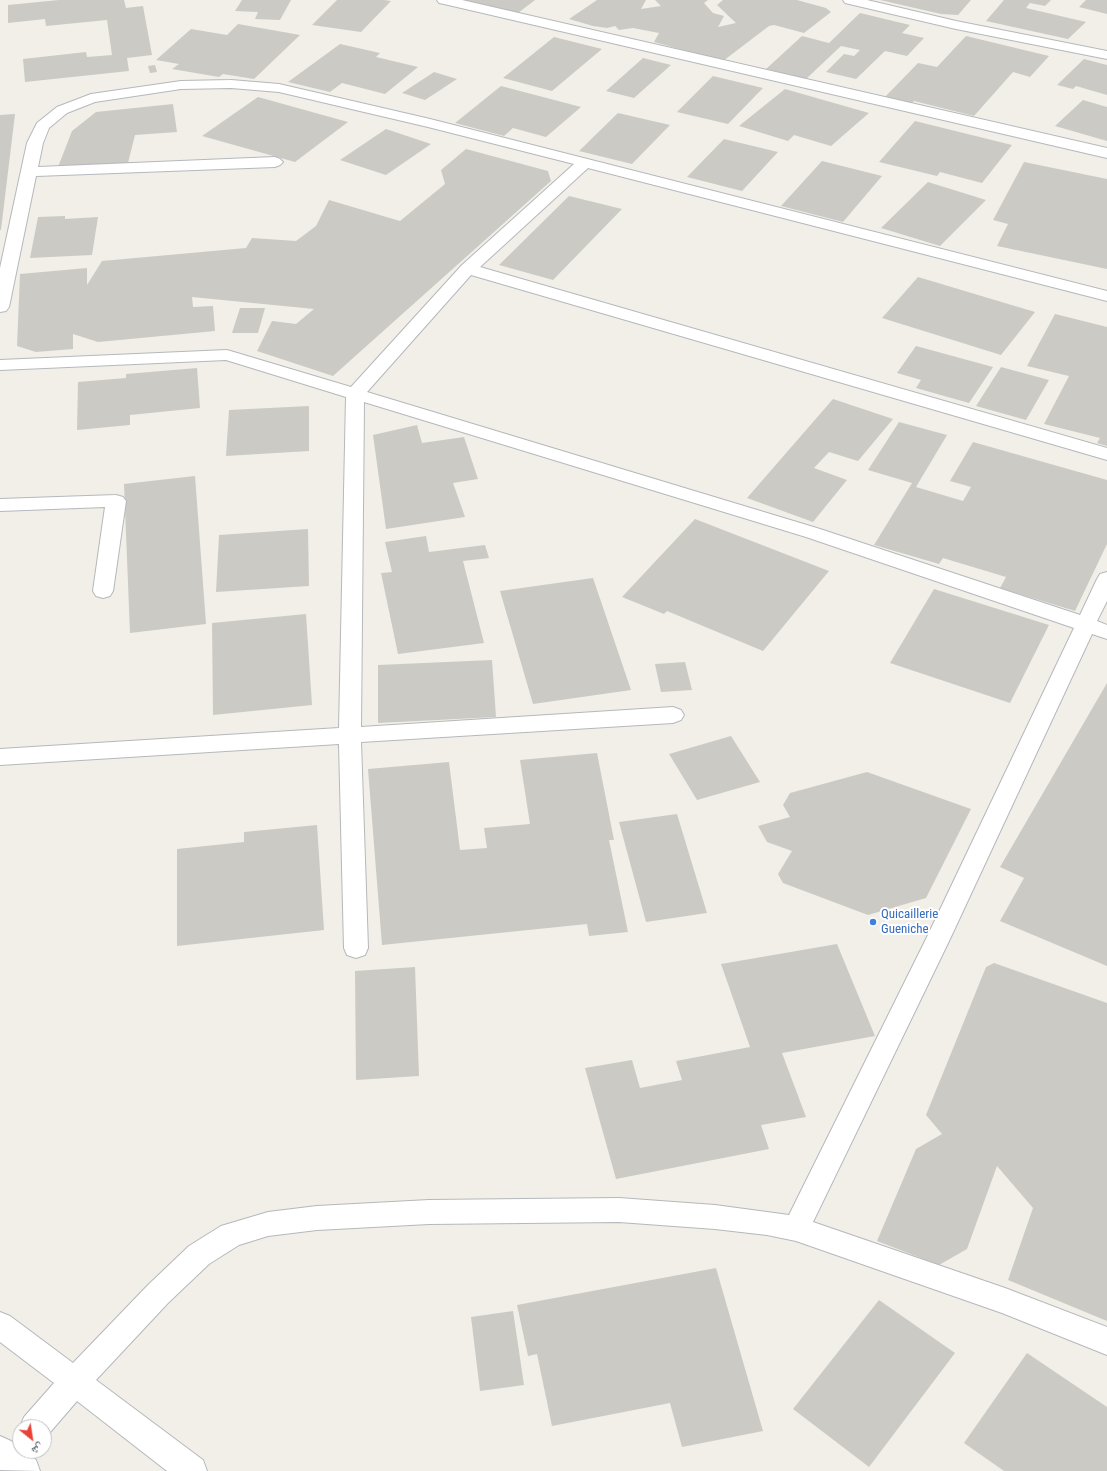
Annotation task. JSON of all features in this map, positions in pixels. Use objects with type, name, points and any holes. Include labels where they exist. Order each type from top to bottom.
[{"type":"street","points":[[444,0],[1107,153]]},
{"type":"street","points":[[850,0],[956,25],[1107,55]]},
{"type":"street","points":[[0,307],[35,143],[42,126],[62,110],[91,98],[181,85],[231,84],[279,88],[323,97],[1107,296]]},
{"type":"street","points":[[29,172],[275,162]]},
{"type":"street","points":[[356,948],[350,736],[355,394],[468,269],[584,163]]},
{"type":"street","points":[[468,269],[1107,454]]},
{"type":"street","points":[[0,365],[227,355],[813,533],[1085,626],[1107,632]]},
{"type":"street","points":[[0,505],[116,501],[103,591]]},
{"type":"street","points":[[796,1229],[938,939],[1107,579]]},
{"type":"street","points":[[0,757],[673,715]]},
{"type":"street","points":[[42,1419],[74,1382],[158,1294],[199,1255],[231,1235],[268,1224],[317,1218],[429,1212],[618,1210],[767,1222],[796,1229],[1005,1301],[1107,1341]]},
{"type":"street","points":[[0,1325],[192,1471]]},
{"type":"building","points":[[59,0],[124,0],[126,8],[143,6],[152,55],[127,58],[129,71],[25,82],[23,59],[86,52],[87,57],[112,55],[107,20],[46,26],[45,19],[8,23],[8,5]]},
{"type":"building","points":[[242,0],[291,0],[280,20],[255,19],[258,12],[235,11]]},
{"type":"building","points":[[337,0],[391,1],[361,32],[312,25]]},
{"type":"building","points":[[455,0],[535,0],[514,16]]},
{"type":"building","points":[[597,0],[646,0],[641,9],[661,6],[655,0],[708,0],[704,3],[713,13],[724,16],[718,27],[736,23],[717,5],[723,0],[797,0],[826,8],[831,12],[804,33],[774,25],[769,26],[723,61],[654,42],[659,33],[633,28],[619,30],[615,26],[607,28],[593,26],[569,19]]},
{"type":"building","points":[[880,0],[971,0],[958,15],[941,14]]},
{"type":"building","points":[[1004,0],[1051,0],[1045,6],[1030,3],[1026,8],[1086,22],[1068,39],[986,21]]},
{"type":"building","points":[[1086,0],[1107,0],[1107,14],[1079,7]]},
{"type":"building","points":[[860,13],[910,25],[902,33],[924,38],[907,56],[885,51],[856,79],[826,72],[844,54],[854,56],[860,50],[841,46],[806,79],[766,69],[802,36],[829,43]]},
{"type":"building","points":[[238,24],[300,35],[254,79],[223,74],[219,77],[172,69],[179,64],[156,60],[191,29],[227,35]]},
{"type":"building","points":[[966,36],[1049,56],[1030,77],[1013,72],[974,116],[914,101],[910,105],[884,98],[918,63],[937,67]]},
{"type":"building","points":[[554,37],[602,49],[552,91],[503,78]]},
{"type":"building","points":[[340,44],[380,53],[376,57],[418,67],[385,94],[342,83],[330,92],[288,82]]},
{"type":"building","points":[[643,58],[671,65],[634,98],[606,91]]},
{"type":"building","points":[[1084,59],[1107,65],[1107,95],[1076,86],[1073,89],[1057,85]]},
{"type":"building","points":[[155,65],[157,72],[150,73],[148,66]]},
{"type":"building","points":[[434,72],[457,79],[425,100],[402,93]]},
{"type":"building","points":[[713,76],[763,88],[728,124],[677,112]]},
{"type":"building","points":[[501,86],[581,107],[546,137],[513,128],[504,136],[455,123]]},
{"type":"building","points":[[785,89],[869,113],[831,146],[794,135],[788,141],[739,126]]},
{"type":"building","points":[[258,97],[348,122],[295,162],[202,136]]},
{"type":"building","points":[[1083,100],[1107,107],[1107,141],[1055,126]]},
{"type":"building","points":[[173,104],[177,132],[135,135],[128,163],[58,167],[72,131],[96,112]]},
{"type":"building","points":[[618,113],[670,125],[632,164],[579,151]]},
{"type":"building","points":[[15,114],[1,230],[0,230],[0,115]]},
{"type":"building","points":[[915,121],[1012,145],[982,183],[940,172],[937,176],[879,162]]},
{"type":"building","points":[[386,129],[431,144],[386,175],[340,160]]},
{"type":"building","points":[[724,139],[778,152],[742,191],[687,177]]},
{"type":"building","points":[[466,149],[548,171],[551,181],[333,376],[257,351],[272,321],[296,324],[314,309],[192,297],[193,307],[213,306],[215,331],[98,342],[73,334],[73,349],[36,352],[17,346],[20,274],[87,268],[87,285],[102,261],[246,248],[252,238],[296,241],[316,226],[329,200],[400,221],[445,184],[441,170]]},
{"type":"building","points":[[822,161],[882,176],[843,222],[781,206]]},
{"type":"building","points":[[1024,162],[1107,179],[1107,269],[997,246],[1008,224],[993,220]]},
{"type":"building","points":[[928,182],[986,200],[940,246],[881,228]]},
{"type":"building","points":[[569,196],[622,209],[553,280],[499,265]]},
{"type":"building","points":[[65,216],[65,219],[98,217],[92,255],[30,258],[38,217]]},
{"type":"building","points":[[918,277],[1035,312],[1001,355],[882,318]]},
{"type":"building","points":[[240,308],[265,308],[258,333],[232,333]]},
{"type":"building","points":[[1055,314],[1107,327],[1107,446],[1097,443],[1100,438],[1044,424],[1069,376],[1027,366]]},
{"type":"building","points":[[916,346],[993,367],[969,403],[916,388],[921,380],[897,373]]},
{"type":"building","points":[[1001,367],[1049,380],[1026,420],[976,406]]},
{"type":"building","points":[[197,368],[200,408],[130,415],[130,425],[77,430],[78,382],[126,378],[126,374]]},
{"type":"building","points":[[833,399],[893,419],[858,461],[829,452],[814,468],[847,480],[813,522],[747,498]]},
{"type":"building","points":[[309,406],[309,451],[226,456],[229,410]]},
{"type":"building","points":[[899,422],[947,435],[916,487],[963,501],[971,487],[950,481],[973,442],[1107,480],[1107,544],[1075,611],[1000,588],[1006,577],[943,558],[939,564],[874,545],[912,483],[868,470]]},
{"type":"building","points":[[417,425],[422,443],[464,437],[478,479],[453,483],[465,517],[386,529],[373,435]]},
{"type":"building","points":[[195,476],[206,624],[130,633],[124,484]]},
{"type":"building","points":[[695,519],[829,571],[763,651],[667,611],[664,614],[622,597]]},
{"type":"building","points":[[308,529],[309,586],[216,592],[219,535]]},
{"type":"building","points":[[426,536],[429,552],[485,545],[489,558],[463,561],[484,643],[398,654],[381,573],[392,572],[385,542]]},
{"type":"building","points":[[593,578],[631,690],[533,704],[500,591]]},
{"type":"building","points":[[934,589],[1049,625],[1010,703],[890,663]]},
{"type":"building","points":[[306,614],[312,705],[213,715],[212,623]]},
{"type":"building","points":[[492,660],[496,717],[378,723],[378,665]]},
{"type":"building","points":[[685,662],[692,690],[661,692],[655,664]]},
{"type":"building","points":[[1107,683],[1107,966],[1000,921],[1024,878],[1000,867]]},
{"type":"building","points":[[731,736],[760,782],[697,800],[669,754]]},
{"type":"building","points":[[597,753],[614,840],[609,840],[628,932],[589,936],[587,924],[382,945],[368,769],[449,762],[460,850],[487,848],[484,828],[530,824],[520,760]]},
{"type":"building","points":[[867,772],[971,809],[926,898],[868,915],[783,883],[778,874],[792,851],[767,842],[758,826],[790,817],[783,805],[790,793]]},
{"type":"building","points":[[677,814],[707,913],[646,922],[619,822]]},
{"type":"building","points":[[317,825],[324,930],[177,946],[177,849],[244,842],[244,832]]},
{"type":"building","points":[[837,944],[875,1036],[782,1053],[806,1117],[761,1125],[769,1149],[616,1179],[585,1068],[632,1060],[640,1088],[682,1080],[676,1061],[750,1047],[721,964]]},
{"type":"building","points":[[994,963],[1107,1003],[1107,1321],[1008,1280],[1033,1208],[997,1166],[967,1249],[939,1265],[877,1241],[916,1149],[942,1134],[926,1115],[986,967]]},
{"type":"building","points":[[415,967],[419,1076],[356,1080],[355,971]]},
{"type":"building","points":[[716,1268],[763,1431],[682,1447],[670,1403],[552,1426],[537,1354],[528,1356],[517,1305]]},
{"type":"building","points":[[879,1300],[955,1353],[869,1467],[793,1409]]},
{"type":"building","points":[[513,1311],[524,1385],[480,1391],[471,1317]]},
{"type":"building","points":[[1027,1353],[1107,1407],[1107,1471],[1004,1471],[964,1443]]},
{"type":"place","name":"Quicaillerie Gueniche","points":[[873,922]]}]
